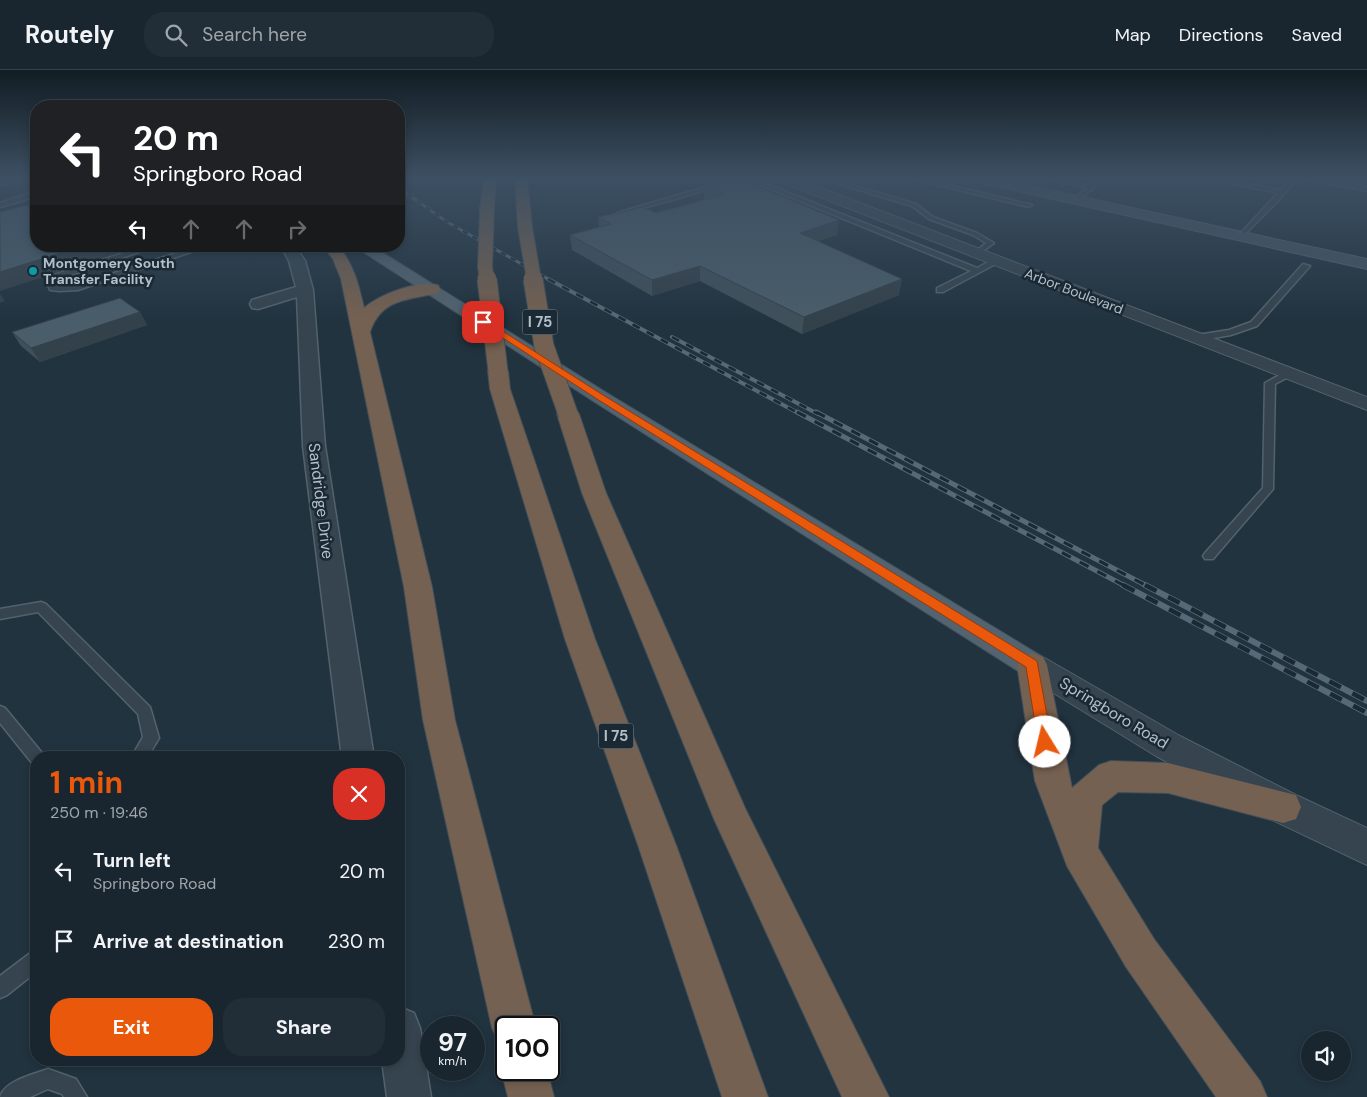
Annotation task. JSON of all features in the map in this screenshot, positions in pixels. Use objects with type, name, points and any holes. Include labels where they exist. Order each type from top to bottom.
[{"type":"highway","name":"I 75","points":[[482,225],[500,389],[580,639],[657,845],[745,1097]]},
{"type":"highway","name":"I 75","points":[[525,225],[544,346],[594,493],[732,819],[866,1097]]},
{"type":"highway","points":[[335,252],[340,258],[349,279],[418,587],[439,720],[511,1016]]},
{"type":"highway","points":[[360,334],[366,316],[380,304],[407,293],[432,290]]},
{"type":"highway","points":[[1032,665],[1052,781],[1080,853],[1140,954],[1244,1097]]},
{"type":"highway","points":[[1080,853],[1085,798],[1111,776],[1168,778],[1283,807]]},
{"type":"highway","points":[[527,1081],[531,1097]]},
{"type":"main road","points":[[1190,225],[1367,264]]},
{"type":"main road","name":"Springboro Road","points":[[371,252],[600,397],[1032,665]]},
{"type":"street","name":"Arbor Boulevard","points":[[906,225],[1197,338],[1364,400]]},
{"type":"street","name":"Sandridge Drive","points":[[292,252],[297,261],[305,290],[314,446],[352,751]]},
{"type":"street","points":[[258,304],[305,290]]},
{"type":"street","name":"Springboro Road","points":[[1032,665],[1168,746],[1283,807],[1367,847]]},
{"type":"street","points":[[405,1066],[409,1097]]},
{"type":"lane","points":[[861,225],[977,271]]},
{"type":"lane","points":[[950,225],[975,234],[991,243],[977,253]]},
{"type":"lane","points":[[1241,236],[1251,225]]},
{"type":"lane","points":[[135,252],[59,276],[50,282],[53,288],[60,290],[75,288],[187,252]]},
{"type":"lane","points":[[940,290],[997,261]]},
{"type":"lane","points":[[1197,338],[1231,332],[1254,324],[1306,266]]},
{"type":"lane","points":[[1209,556],[1268,489],[1270,384],[1289,373]]},
{"type":"lane","points":[[0,614],[41,607],[145,710],[151,738],[143,751]]},
{"type":"lane","points":[[0,712],[31,751]]},
{"type":"lane","points":[[0,988],[30,966]]},
{"type":"lane","points":[[10,1097],[48,1078],[69,1086],[77,1097]]},
{"type":"building","points":[[0,225],[30,225],[30,252],[64,252],[0,272]]},
{"type":"building","points":[[608,225],[824,225],[800,233],[902,279],[804,317],[700,266],[652,280],[570,235]]},
{"type":"building","points":[[120,298],[140,312],[31,348],[12,332]]},
{"type":"railway","points":[[452,225],[550,280]]},
{"type":"railway","points":[[548,279],[800,414]]},
{"type":"railway","points":[[672,337],[818,414]]},
{"type":"railway","points":[[797,412],[1125,586]]},
{"type":"railway","points":[[816,412],[1147,586]]},
{"type":"railway","points":[[1123,585],[1367,713]]},
{"type":"railway","points":[[1145,585],[1367,701]]},
{"type":"place","name":"Montgomery South Transfer Facility","points":[[33,271]]},
{"type":"route","points":[[483,322],[600,397],[1032,665],[1045,742]]}]
